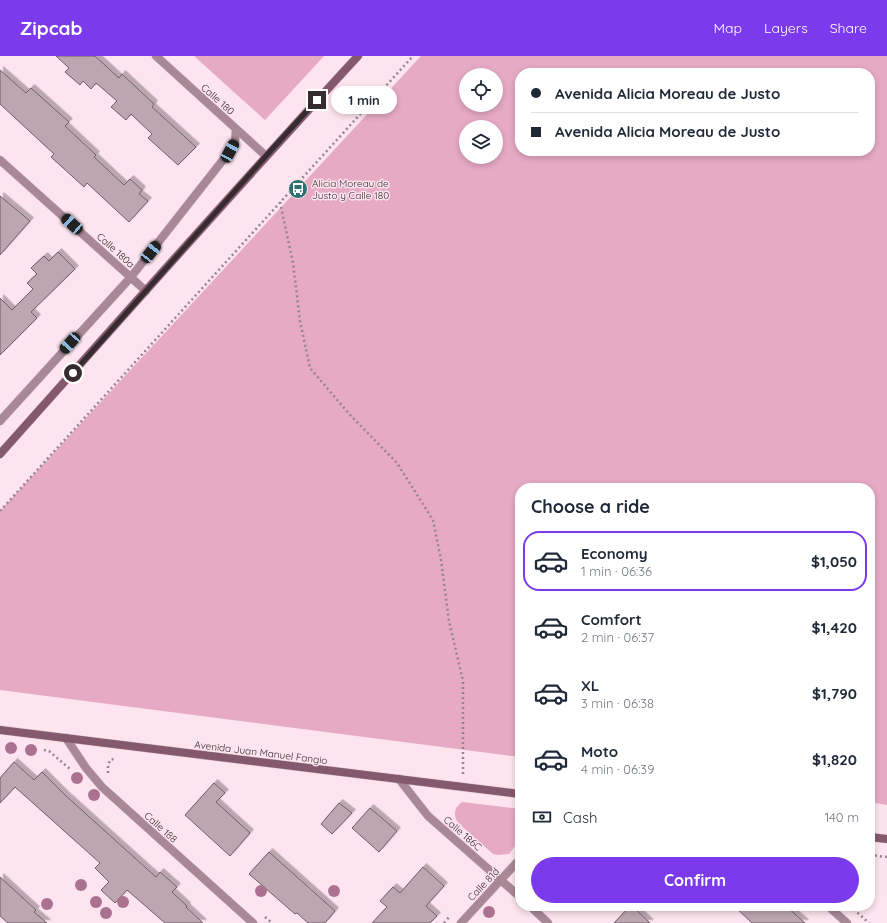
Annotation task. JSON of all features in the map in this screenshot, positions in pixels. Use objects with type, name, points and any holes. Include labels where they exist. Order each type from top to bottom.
[{"type":"main road","points":[[0,454],[266,156],[358,56]]},
{"type":"main road","name":"Avenida Juan Manuel Fangio","points":[[0,730],[515,793]]},
{"type":"main road","points":[[875,838],[887,839]]},
{"type":"street","name":"Calle 180","points":[[156,56],[266,156]]},
{"type":"street","points":[[0,421],[131,277],[230,151],[235,142],[236,128]]},
{"type":"street","name":"Calle 180a","points":[[0,160],[146,292]]},
{"type":"street","name":"Calle 188","points":[[66,738],[86,768],[102,787],[253,923]]},
{"type":"street","name":"Calle 186C","points":[[399,779],[428,816],[515,893]]},
{"type":"street","name":"Calle 81d","points":[[461,923],[515,864]]},
{"type":"street","points":[[535,911],[548,923]]},
{"type":"street","points":[[834,911],[847,923]]},
{"type":"path","points":[[0,511],[413,56]]},
{"type":"path","points":[[280,202],[293,263],[300,321],[310,368],[351,416],[397,463],[433,520],[441,560],[449,621],[463,681],[464,787]]},
{"type":"path","points":[[109,776],[108,770],[110,760],[116,758]]},
{"type":"path","points":[[875,856],[887,857]]},
{"type":"path","points":[[856,911],[869,923]]},
{"type":"path","points":[[260,912],[272,923]]},
{"type":"path","points":[[444,923],[453,912]]},
{"type":"shaded area","points":[[194,56],[324,56],[265,120]]},
{"type":"shaded area","points":[[421,56],[887,56],[887,805],[875,803],[875,483],[515,483],[515,756],[0,690],[0,511]]},
{"type":"shaded area","points":[[462,802],[515,808],[515,846],[509,854],[493,854],[458,823],[455,817],[457,807]]},
{"type":"building","points":[[56,56],[95,56],[119,78],[122,74],[154,104],[152,107],[196,147],[178,165],[148,138],[152,134],[131,114],[126,120],[111,107],[117,101],[96,83],[91,89],[83,81],[80,85],[65,72],[69,68]]},
{"type":"building","points":[[0,70],[26,93],[31,88],[69,122],[65,126],[96,155],[94,157],[124,185],[130,179],[142,190],[139,194],[148,201],[129,222],[87,183],[84,187],[51,157],[54,154],[0,104]]},
{"type":"building","points":[[0,196],[30,221],[0,255]]},
{"type":"building","points":[[58,252],[75,269],[31,312],[37,318],[0,355],[0,298],[12,310],[33,289],[27,283],[37,274],[31,268],[44,256],[49,261]]},
{"type":"building","points":[[14,762],[34,780],[42,772],[65,795],[156,877],[160,872],[177,887],[172,892],[203,923],[165,923],[127,890],[115,903],[101,890],[109,882],[95,868],[100,863],[15,787],[0,803],[0,778]]},
{"type":"building","points":[[214,783],[225,793],[216,802],[250,833],[230,856],[185,815]]},
{"type":"building","points":[[339,803],[352,813],[332,834],[321,824]]},
{"type":"building","points":[[370,808],[397,831],[379,852],[352,828]]},
{"type":"building","points":[[269,852],[335,911],[325,923],[308,923],[297,913],[295,914],[249,874]]},
{"type":"building","points":[[423,867],[444,886],[426,906],[437,916],[430,923],[372,923],[387,907],[380,901],[393,887],[400,893]]},
{"type":"building","points":[[0,877],[36,910],[34,912],[47,923],[8,923],[0,916]]},
{"type":"building","points":[[625,911],[637,911],[650,923],[614,923]]},
{"type":"building","points":[[739,911],[792,911],[805,923],[752,923]]},
{"type":"place","name":"Alicia Moreau de Justo y Calle 180","points":[[298,189]]},
{"type":"route","points":[[73,373],[317,100]]}]
